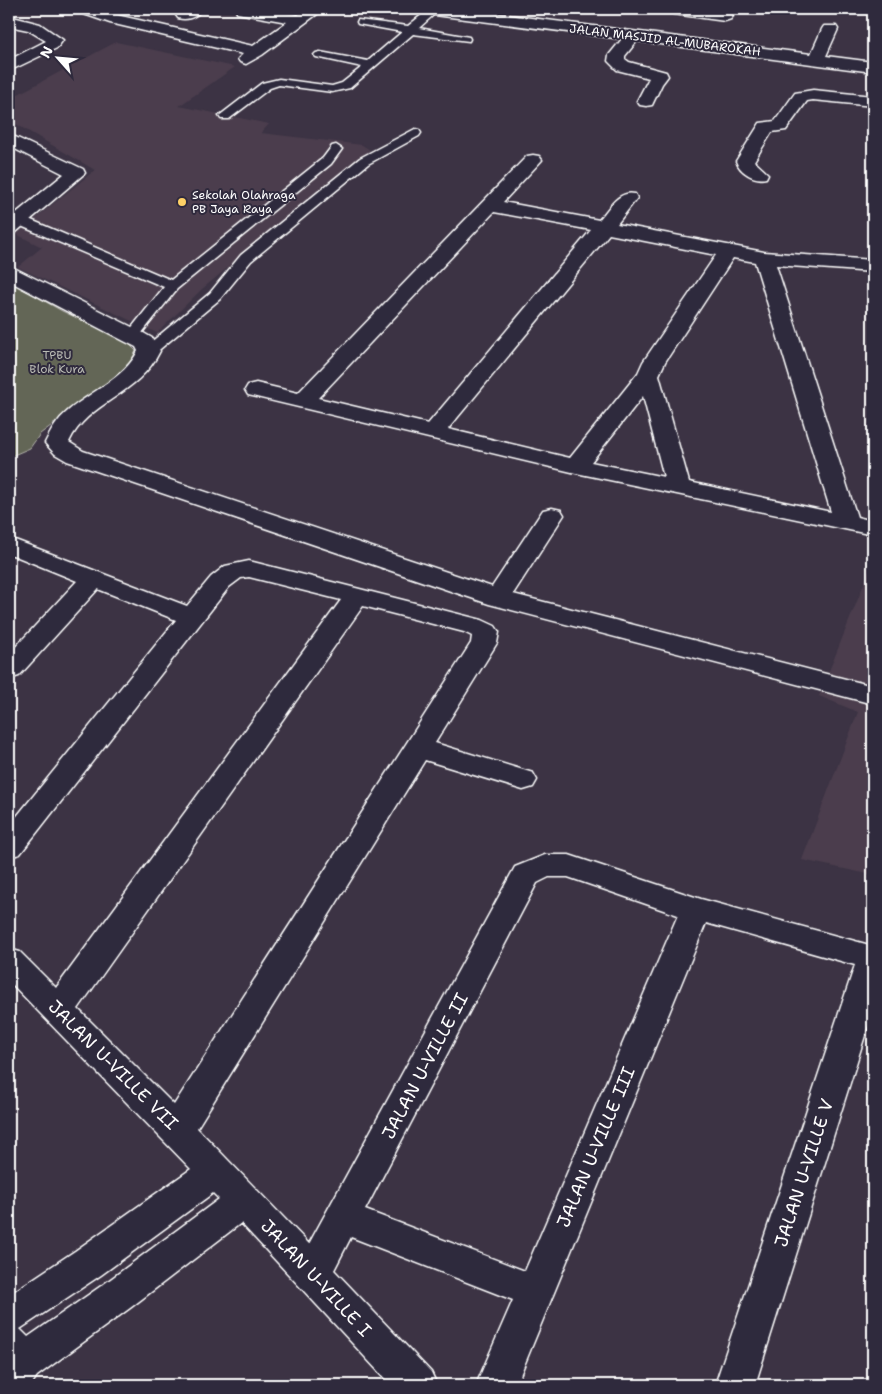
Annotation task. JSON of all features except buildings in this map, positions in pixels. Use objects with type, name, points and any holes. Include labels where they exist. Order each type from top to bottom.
[{"type":"street","points":[[84,9],[116,20],[251,55],[316,9]]},
{"type":"street","name":"JALAN MASJID AL-MUBAROKAH","points":[[430,9],[519,14],[634,35],[873,67]]},
{"type":"street","points":[[674,9],[727,12]]},
{"type":"street","points":[[243,10],[300,20]]},
{"type":"street","points":[[646,101],[654,83],[660,76],[677,59],[702,44],[727,12]]},
{"type":"street","points":[[9,21],[34,27],[55,40],[51,45],[9,66]]},
{"type":"street","points":[[816,60],[830,29]]},
{"type":"street","points":[[634,35],[617,55],[616,61],[623,66],[660,76]]},
{"type":"street","points":[[759,174],[745,161],[766,127],[780,126],[801,97],[813,95],[873,101]]},
{"type":"street","points":[[10,142],[76,173],[14,224]]},
{"type":"street","points":[[303,401],[533,160]]},
{"type":"street","points":[[433,432],[628,198]]},
{"type":"street","points":[[490,205],[764,258],[873,266]]},
{"type":"street","points":[[576,466],[648,375],[654,362],[728,251]]},
{"type":"street","points":[[764,258],[846,522]]},
{"type":"street","points":[[9,273],[141,344],[147,357],[136,371],[87,407],[60,432],[57,443],[75,456],[498,598],[873,695]]},
{"type":"street","points":[[648,375],[679,488]]},
{"type":"street","points":[[256,390],[576,466],[873,528]]},
{"type":"street","points":[[498,598],[552,515]]},
{"type":"street","points":[[9,548],[15,547],[192,617]]},
{"type":"street","points":[[9,846],[220,582],[234,571],[249,569],[473,626],[486,632],[484,644],[177,1130]]},
{"type":"street","points":[[9,670],[94,578]]},
{"type":"street","points":[[58,1011],[357,596]]},
{"type":"street","points":[[418,748],[523,780]]},
{"type":"street","name":"JALAN U-VILLE II","points":[[312,1274],[344,1218],[526,875],[544,866],[569,866],[696,909]]},
{"type":"street","points":[[696,909],[873,959]]},
{"type":"street","name":"JALAN U-VILLE III","points":[[496,1385],[696,909]]},
{"type":"street","name":"JALAN U-VILLE V","points":[[735,1385],[873,959]]},
{"type":"street","name":"JALAN U-VILLE VII","points":[[9,961],[177,1130],[215,1171]]},
{"type":"street","points":[[9,1316],[88,1263],[215,1171]]},
{"type":"street","name":"JALAN U-VILLE I","points":[[215,1171],[417,1385]]},
{"type":"street","points":[[14,1364],[117,1296],[243,1201]]},
{"type":"street","points":[[344,1218],[535,1292]]},
{"type":"lane","points":[[225,116],[266,85],[279,82],[340,89],[346,86],[412,31],[430,9]]},
{"type":"lane","points":[[362,22],[465,39]]},
{"type":"lane","points":[[320,56],[372,65]]},
{"type":"lane","points":[[141,344],[215,296],[246,258],[356,167],[416,133]]},
{"type":"lane","points":[[141,344],[172,286],[327,161],[336,149]]},
{"type":"lane","points":[[14,224],[172,286]]},
{"type":"shaded area","name":"Sekolah Olahraga PB Jaya Raya","points":[[116,42],[235,67],[179,106],[269,124],[261,133],[362,145],[370,150],[202,289],[157,333],[18,267],[42,247],[16,234],[95,170],[9,120],[9,99]]},
{"type":"shaded area","points":[[870,569],[873,570],[873,875],[802,860],[858,712],[819,696]]},
{"type":"green space","name":"TPBU Blok Kura","points":[[9,281],[62,311],[126,341],[136,351],[127,369],[40,434],[30,448],[9,457]]},
{"type":"place","name":"Sekolah Olahraga PB Jaya Raya","points":[[182,202]]}]
